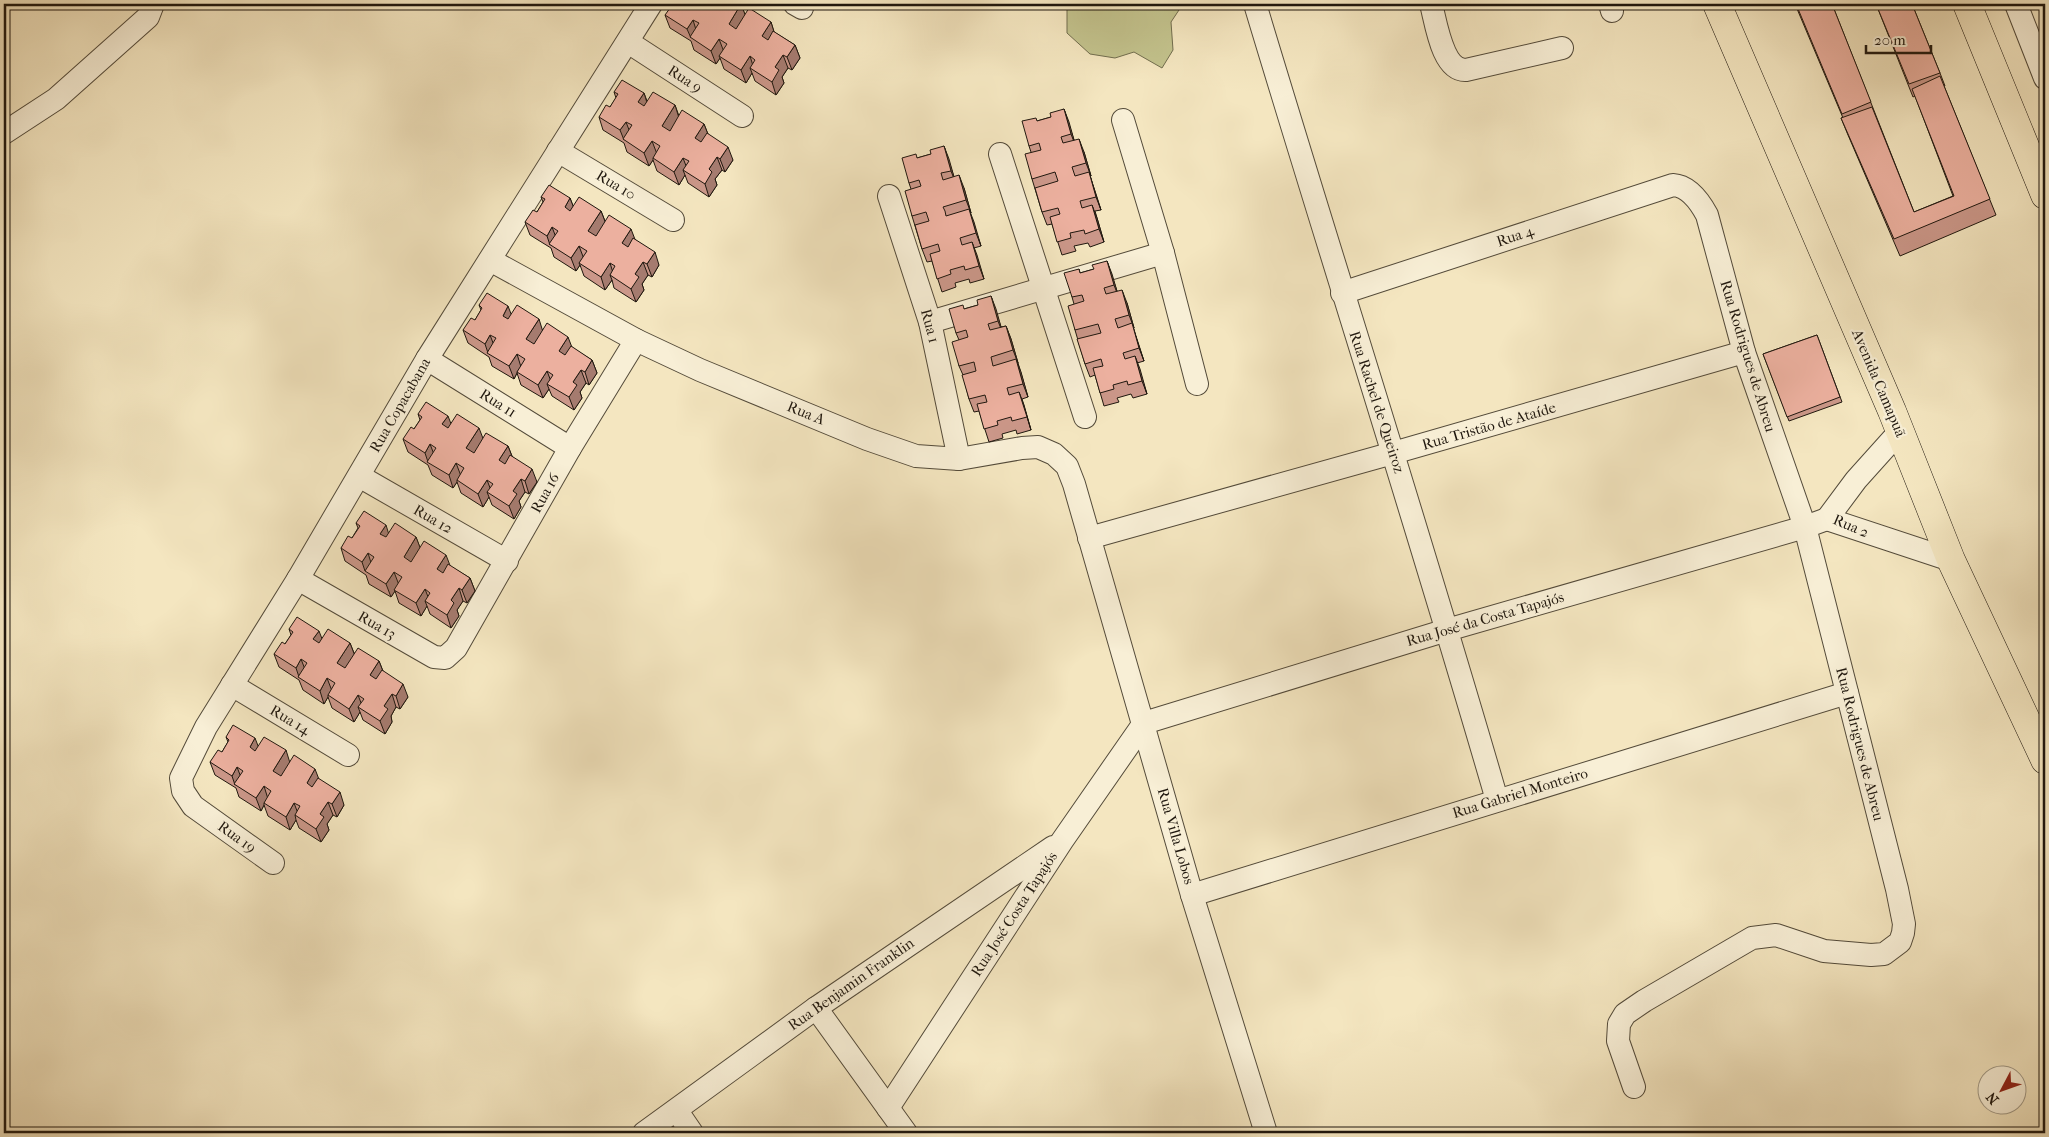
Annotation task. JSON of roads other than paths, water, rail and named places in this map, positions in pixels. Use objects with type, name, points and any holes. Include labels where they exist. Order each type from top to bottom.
[{"type":"main road","name":"Avenida Camapuã","points":[[1717,4],[1900,431],[1951,560],[2045,760]]},
{"type":"main road","points":[[1970,5],[2045,195]]},
{"type":"street","points":[[4,133],[56,99],[148,17],[154,4]]},
{"type":"street","name":"Rua Copacabana","points":[[201,811],[187,799],[183,791],[181,778],[206,727],[298,579],[427,359],[651,4]]},
{"type":"street","name":"Rua Rachel de Queiroz","points":[[1255,4],[1342,293],[1447,630],[1497,800]]},
{"type":"street","points":[[1430,4],[1446,58],[1457,69],[1466,70],[1562,48]]},
{"type":"street","points":[[2016,4],[2045,78]]},
{"type":"street","name":"Rua 9","points":[[628,42],[742,116]]},
{"type":"street","points":[[1123,120],[1163,253],[1197,384]]},
{"type":"street","name":"Rua 10","points":[[558,151],[673,220]]},
{"type":"street","points":[[1000,154],[1085,417]]},
{"type":"street","name":"Rua 4","points":[[1342,293],[1673,185],[1688,190]]},
{"type":"street","name":"Rua Rodrigues de Abreu","points":[[1634,1087],[1618,1041],[1619,1024],[1626,1014],[1644,1001],[1752,938],[1776,935],[1824,951],[1871,955],[1884,954],[1900,942],[1904,924],[1897,888],[1804,528],[1744,352],[1707,214],[1688,190]]},
{"type":"street","name":"Rua 1","points":[[889,196],[930,322],[960,460]]},
{"type":"street","points":[[930,322],[1163,253]]},
{"type":"street","name":"Rua A","points":[[490,260],[636,340],[700,370],[867,439],[916,456],[960,460],[1022,448],[1038,447],[1054,454],[1066,466],[1070,475],[1089,538]]},
{"type":"street","name":"Rua 16","points":[[456,648],[570,448],[636,340]]},
{"type":"street","name":"Rua Tristão de Ataíde","points":[[1089,538],[1744,352]]},
{"type":"street","name":"Rua 11","points":[[427,359],[570,448]]},
{"type":"street","name":"Rua 2","points":[[1900,431],[1856,480],[1827,519],[1951,560]]},
{"type":"street","name":"Rua 12","points":[[359,476],[507,561]]},
{"type":"street","name":"Rua José da Costa Tapajós","points":[[1144,723],[1447,630],[1804,528],[1827,519]]},
{"type":"street","name":"Rua Villa Lobos","points":[[1089,538],[1144,723],[1192,895],[1266,1133]]},
{"type":"street","name":"Rua 13","points":[[298,579],[434,657],[445,658],[456,648]]},
{"type":"street","name":"Rua 14","points":[[232,685],[348,755]]},
{"type":"street","name":"Rua Gabriel Monteiro","points":[[1192,895],[1847,693]]},
{"type":"street","name":"Rua José Costa Tapajós","points":[[888,1108],[1062,841],[1144,723]]},
{"type":"street","name":"Rua 19","points":[[201,811],[273,863]]},
{"type":"street","name":"Rua Benjamin Franklin","points":[[644,1133],[677,1111],[816,1008],[1062,841]]},
{"type":"street","points":[[816,1008],[906,1133]]},
{"type":"street","points":[[677,1111],[692,1133]]}]
